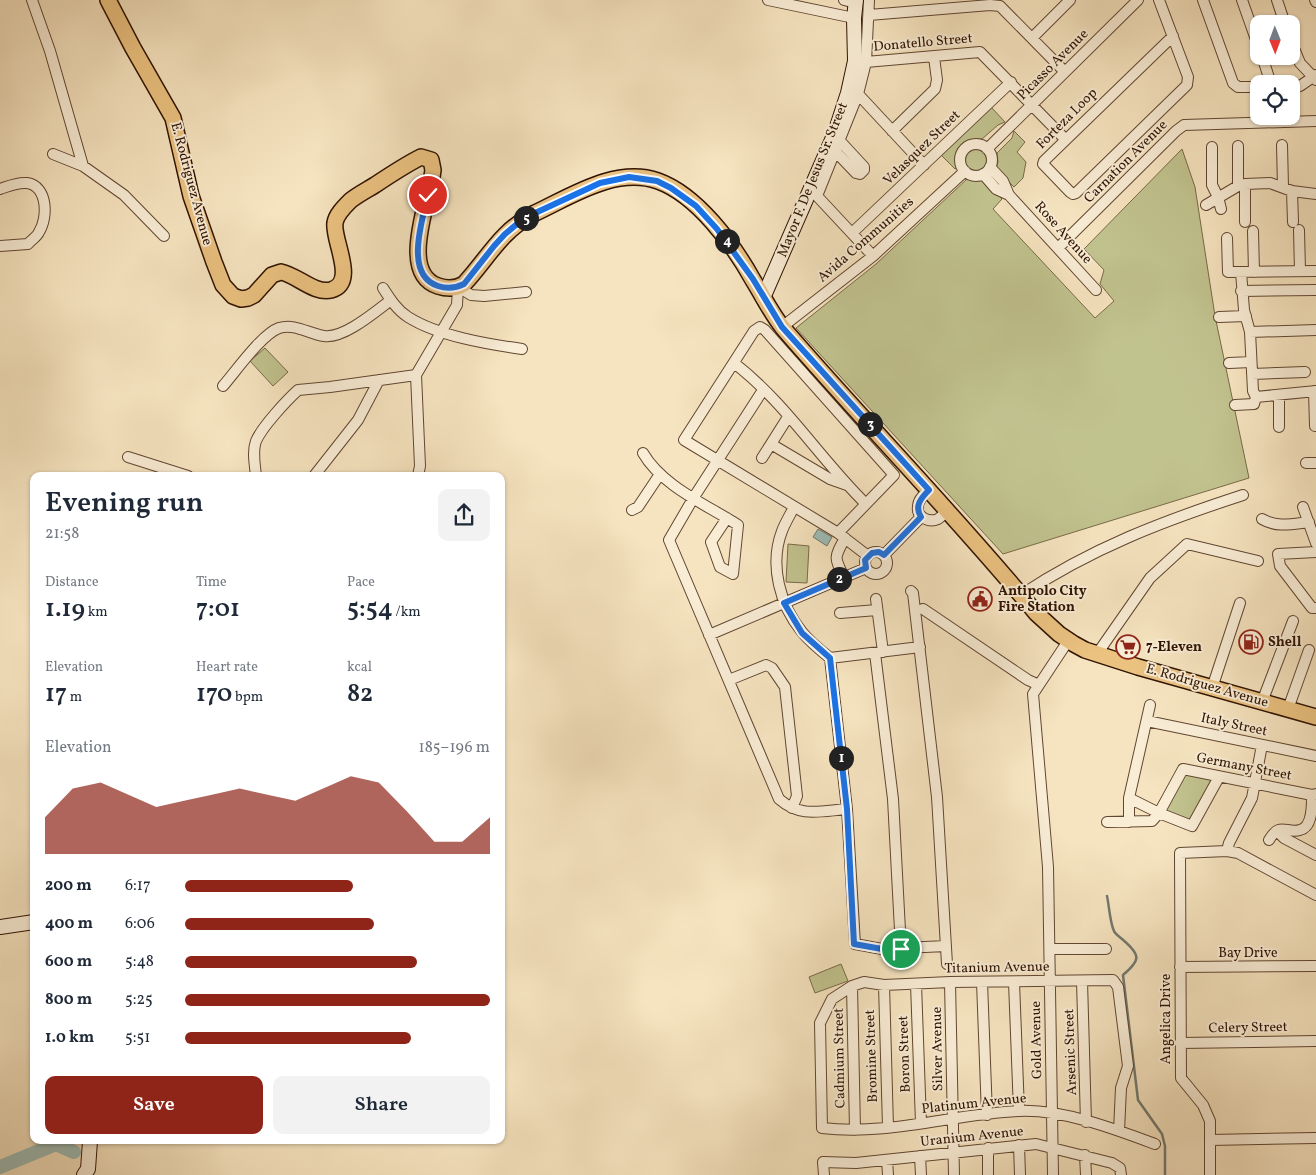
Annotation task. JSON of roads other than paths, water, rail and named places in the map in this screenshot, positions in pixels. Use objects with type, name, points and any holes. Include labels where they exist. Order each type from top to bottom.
[{"type":"main road","name":"E. Rodriguez Avenue","points":[[108,0],[132,48],[173,118],[191,196],[214,262],[224,285],[233,296],[241,299],[254,295],[272,275],[281,272],[315,287],[330,290],[335,288],[340,282],[344,269],[334,233],[338,216],[351,200],[421,157],[431,160],[433,170],[420,237],[418,261],[420,268],[430,283],[445,288],[458,287],[471,277],[494,246],[523,219],[600,183],[629,177],[657,181],[671,188],[696,206],[732,248],[782,327],[1049,626],[1068,641],[1097,654],[1316,717]]},
{"type":"street","points":[[32,0],[50,51],[83,166]]},
{"type":"street","points":[[768,0],[854,18]]},
{"type":"street","name":"Picasso Avenue","points":[[987,149],[1138,0]]},
{"type":"street","points":[[1159,0],[1173,36]]},
{"type":"street","points":[[1203,0],[1233,83],[1238,87],[1250,87]]},
{"type":"street","points":[[1242,0],[1250,23]]},
{"type":"street","points":[[1277,0],[1282,15]]},
{"type":"street","points":[[856,1],[869,15],[866,62],[858,94],[817,196],[872,256]]},
{"type":"street","name":"Mayor F. De Jesus Sr. Street","points":[[763,298],[835,133],[848,93],[855,61],[854,18],[856,1]]},
{"type":"street","points":[[1032,38],[1066,2]]},
{"type":"street","points":[[869,15],[990,5],[1000,6],[1065,72]]},
{"type":"street","name":"Forteza Loop","points":[[1173,36],[1188,77],[1184,88],[1073,194],[1043,164],[1044,160],[1173,36]]},
{"type":"street","name":"Donatello Street","points":[[866,62],[980,52],[1065,139]]},
{"type":"street","points":[[892,131],[935,89],[937,80],[934,57]]},
{"type":"street","points":[[1300,63],[1315,78],[1300,86]]},
{"type":"street","name":"Velasquez Street","points":[[852,233],[1011,82]]},
{"type":"street","points":[[858,94],[924,166]]},
{"type":"street","name":"Carnation Avenue","points":[[1058,248],[1184,125],[1316,121]]},
{"type":"street","points":[[836,152],[856,173],[860,174],[864,170],[864,167],[840,141]]},
{"type":"street","points":[[979,144],[987,149],[992,158],[986,171],[973,175],[962,167],[961,157],[969,146],[979,144]]},
{"type":"street","points":[[1282,145],[1288,189],[1296,226],[1300,271]]},
{"type":"street","points":[[1238,146],[1245,222]]},
{"type":"street","points":[[1212,147],[1212,185],[1218,197],[1220,209]]},
{"type":"street","points":[[53,154],[83,166],[124,195],[164,236]]},
{"type":"street","name":"Avida Communities","points":[[782,327],[872,256],[965,170]]},
{"type":"street","name":"Rose Avenue","points":[[986,171],[1004,181],[1009,195],[1096,290]]},
{"type":"street","points":[[0,189],[16,183],[29,183],[40,192],[45,203],[45,214],[39,232],[28,244],[0,246]]},
{"type":"street","points":[[1206,205],[1242,185],[1270,183],[1288,189],[1316,194]]},
{"type":"street","points":[[1253,231],[1254,272]]},
{"type":"street","points":[[1227,238],[1228,272],[1316,271]]},
{"type":"street","points":[[1235,405],[1254,404],[1256,397],[1253,391],[1250,332],[1242,292],[1241,272]]},
{"type":"street","points":[[419,472],[416,375],[457,305],[458,287],[471,295],[477,296],[526,292]]},
{"type":"street","points":[[383,288],[391,300],[408,317],[441,331],[489,344],[522,349]]},
{"type":"street","points":[[1242,292],[1316,290]]},
{"type":"street","points":[[224,386],[269,333],[291,326],[326,337],[336,335],[354,327],[391,300]]},
{"type":"street","points":[[1219,317],[1246,316]]},
{"type":"street","points":[[844,577],[836,561],[841,536],[866,504],[894,474],[765,330],[760,327],[754,331],[684,440],[841,536],[868,556]]},
{"type":"street","points":[[1250,332],[1316,330]]},
{"type":"street","points":[[1229,363],[1251,362]]},
{"type":"street","points":[[734,363],[763,390],[847,486],[866,504]]},
{"type":"street","points":[[1252,374],[1305,372]]},
{"type":"street","points":[[256,472],[254,456],[256,442],[286,402],[298,390],[330,388],[416,375]]},
{"type":"street","points":[[317,472],[358,420],[379,380]]},
{"type":"street","points":[[763,390],[669,540],[779,799],[792,808],[803,812],[847,809]]},
{"type":"street","points":[[1256,397],[1315,391],[1315,426]]},
{"type":"street","points":[[1279,396],[1279,427]]},
{"type":"street","points":[[762,458],[788,417]]},
{"type":"street","points":[[770,444],[830,479],[847,486]]},
{"type":"street","points":[[643,453],[647,460],[671,484],[727,518],[738,525],[733,574],[720,566],[711,542],[727,518]]},
{"type":"street","points":[[128,457],[175,472]]},
{"type":"street","points":[[632,510],[638,507],[660,474]]},
{"type":"street","points":[[929,490],[921,498],[918,506],[918,512],[921,517],[932,520],[937,519],[947,511]]},
{"type":"street","points":[[1021,595],[1051,576],[1126,538],[1172,518],[1243,495]]},
{"type":"street","points":[[794,507],[781,532],[777,556],[777,579],[784,603],[802,633],[830,658],[847,809],[854,944],[882,949],[946,946]]},
{"type":"street","points":[[1303,507],[1316,543]]},
{"type":"street","points":[[884,555],[921,517]]},
{"type":"street","points":[[1262,519],[1274,524],[1285,525],[1309,522]]},
{"type":"street","points":[[1097,654],[1150,578],[1187,544],[1258,561]]},
{"type":"street","points":[[874,552],[884,555],[887,560],[887,566],[883,573],[872,574],[866,568],[865,562],[868,556],[874,552]]},
{"type":"street","points":[[1316,552],[1278,554],[1280,566],[1312,608],[1316,608]]},
{"type":"street","points":[[709,636],[866,568]]},
{"type":"street","points":[[911,591],[914,593],[937,797],[947,964]]},
{"type":"street","points":[[876,599],[893,799],[901,949]]},
{"type":"street","points":[[1212,688],[1240,603]]},
{"type":"street","points":[[923,609],[1022,676],[1039,685],[1068,641]]},
{"type":"street","points":[[840,614],[878,610]]},
{"type":"street","points":[[1262,702],[1293,621]]},
{"type":"street","points":[[830,658],[920,647]]},
{"type":"street","points":[[1288,709],[1309,650]]},
{"type":"street","points":[[729,680],[766,664],[772,668],[785,687],[797,796],[792,808]]},
{"type":"street","name":"Gold Avenue","points":[[1039,685],[1033,694],[1047,849],[1053,1175]]},
{"type":"street","points":[[1129,822],[1129,798],[1150,705]]},
{"type":"street","name":"Italy Street","points":[[1147,721],[1316,756]]},
{"type":"street","points":[[1262,745],[1252,798],[1228,847],[1316,895]]},
{"type":"street","name":"Germany Street","points":[[1159,813],[1183,769],[1314,795]]},
{"type":"street","points":[[1129,798],[1159,813],[1192,826],[1219,777]]},
{"type":"street","points":[[1269,840],[1277,830],[1300,830],[1305,827],[1314,813],[1314,795]]},
{"type":"street","points":[[1107,822],[1152,821],[1159,813]]},
{"type":"street","points":[[1277,830],[1284,838],[1316,855]]},
{"type":"street","name":"Angelica Drive","points":[[1210,1175],[1210,1121],[1203,1105],[1181,1078],[1180,853],[1228,847]]},
{"type":"street","points":[[0,927],[30,923]]},
{"type":"street","points":[[1050,949],[1106,949]]},
{"type":"street","name":"Bay Drive","points":[[1180,967],[1316,966]]},
{"type":"street","name":"Titanium Avenue","points":[[852,986],[864,982],[884,985],[950,982],[1113,980],[1118,987],[1128,1066],[1121,1088],[1119,1131]]},
{"type":"street","name":"Arsenic Street","points":[[1082,981],[1086,1122]]},
{"type":"street","name":"Silver Avenue","points":[[950,982],[954,1175]]},
{"type":"street","points":[[982,982],[987,1115]]},
{"type":"street","points":[[1014,982],[1019,1111]]},
{"type":"street","name":"Boron Street","points":[[916,984],[922,1123]]},
{"type":"street","name":"Bromine Street","points":[[884,985],[888,1127]]},
{"type":"street","name":"Platinum Avenue","points":[[852,986],[832,999],[820,1023],[822,1128],[855,1130],[1019,1111],[1051,1113],[1119,1131],[1155,1144]]},
{"type":"street","name":"Cadmium Street","points":[[852,986],[855,1130]]},
{"type":"street","name":"Celery Street","points":[[1180,1043],[1316,1041]]},
{"type":"street","points":[[1210,1140],[1316,1138]]},
{"type":"street","points":[[84,1175],[88,1169],[90,1144]]},
{"type":"street","name":"Uranium Avenue","points":[[824,1175],[823,1162],[856,1163],[1036,1144],[1112,1163],[1121,1172]]},
{"type":"street","points":[[1020,1145],[1020,1175]]},
{"type":"street","points":[[988,1148],[988,1175]]},
{"type":"street","points":[[1085,1155],[1086,1175]]},
{"type":"street","points":[[920,1156],[921,1175]]},
{"type":"street","points":[[887,1160],[888,1175]]},
{"type":"street","points":[[856,1163],[856,1175]]},
{"type":"water","points":[[818,529],[832,537],[827,546],[813,537]]},
{"type":"waterway","points":[[1107,896],[1114,931],[1133,949],[1136,957],[1136,961],[1123,975],[1138,1100],[1162,1134],[1165,1146],[1165,1175]]},
{"type":"waterway","points":[[0,1167],[56,1144],[74,1152]]},
{"type":"place","name":"Antipolo City Fire Station","points":[[980,599]]},
{"type":"place","name":"Shell","points":[[1251,642]]},
{"type":"place","name":"7-Eleven","points":[[1128,647]]}]
